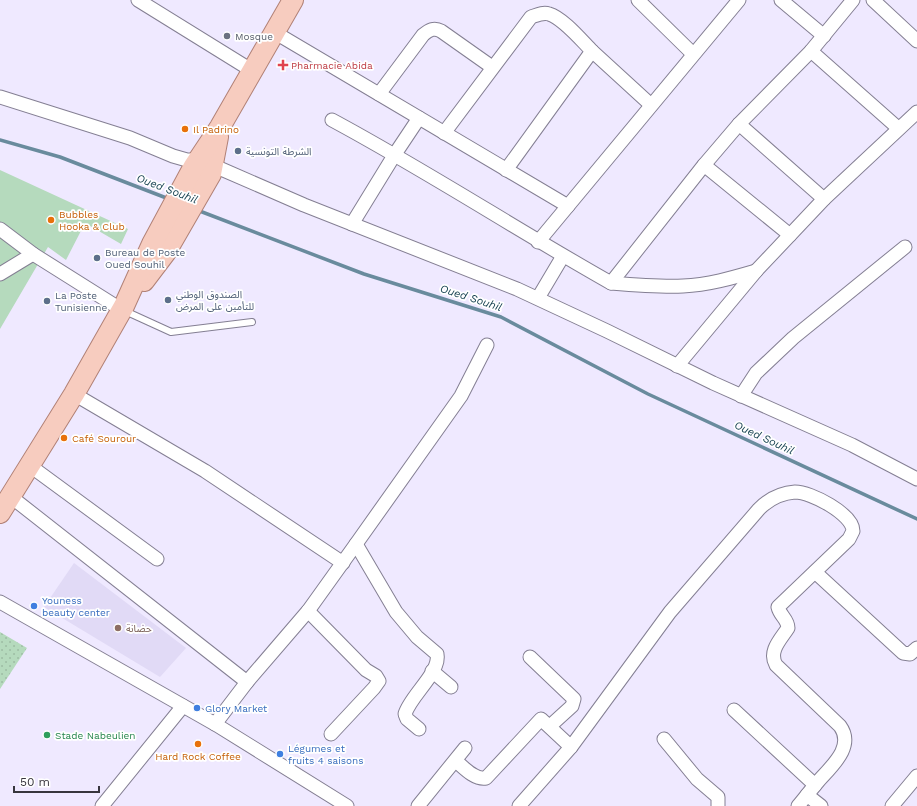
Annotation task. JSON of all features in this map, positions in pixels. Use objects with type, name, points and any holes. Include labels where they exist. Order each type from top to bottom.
[{"type":"main road","points":[[4,504],[74,394],[159,248],[198,165],[251,70],[293,0]]},
{"type":"street","points":[[138,0],[251,70]]},
{"type":"street","points":[[638,0],[693,54]]},
{"type":"street","points":[[538,242],[739,0]]},
{"type":"street","points":[[781,0],[824,36]]},
{"type":"street","points":[[611,283],[704,165],[740,124],[811,51],[852,0]]},
{"type":"street","points":[[873,0],[917,41]]},
{"type":"street","points":[[444,133],[531,17],[540,13],[549,14],[557,18],[651,105]]},
{"type":"street","points":[[379,94],[422,35],[432,29],[437,28],[492,67]]},
{"type":"street","points":[[274,32],[568,206]]},
{"type":"street","points":[[506,170],[592,51]]},
{"type":"street","points":[[811,51],[898,128]]},
{"type":"street","points":[[0,97],[130,138],[538,298],[741,396],[852,445],[917,479]]},
{"type":"street","points":[[677,366],[756,271],[824,199],[898,128],[917,112]]},
{"type":"street","points":[[352,224],[419,118]]},
{"type":"street","points":[[332,120],[395,154],[538,242],[611,283],[649,286],[684,286],[720,281],[756,271]]},
{"type":"street","points":[[740,124],[824,199]]},
{"type":"street","points":[[136,256],[198,165]]},
{"type":"street","points":[[704,165],[790,235]]},
{"type":"street","points":[[0,229],[33,254],[123,308]]},
{"type":"street","points":[[741,396],[756,373],[793,338],[905,247]]},
{"type":"street","points":[[0,274],[33,254]]},
{"type":"street","points":[[538,298],[563,256]]},
{"type":"street","points":[[215,724],[247,682],[308,611],[343,563],[461,396],[487,345]]},
{"type":"street","points":[[74,394],[205,471],[343,563]]},
{"type":"street","points":[[29,465],[157,559]]},
{"type":"street","points":[[519,806],[571,747],[670,612],[766,502],[786,494],[796,492],[808,495],[841,512],[851,522],[853,532],[849,539],[778,607],[780,613],[787,620],[788,628],[772,656],[776,666],[840,726],[845,734],[842,752],[798,806]]},
{"type":"street","points":[[4,504],[247,682]]},
{"type":"street","points":[[356,544],[396,612],[417,637],[437,654],[438,657],[432,671],[405,714],[407,719],[419,729]]},
{"type":"street","points":[[815,572],[903,653],[910,654],[917,648]]},
{"type":"street","points":[[0,602],[215,724],[347,806]]},
{"type":"street","points":[[308,611],[366,670],[376,676],[378,681],[374,688],[331,734]]},
{"type":"street","points":[[530,658],[574,699],[572,706],[550,726]]},
{"type":"street","points":[[432,671],[451,687]]},
{"type":"street","points":[[102,806],[183,706]]},
{"type":"street","points":[[734,710],[811,790],[821,806]]},
{"type":"street","points":[[456,761],[474,776],[482,779],[486,778],[536,722],[543,719],[571,747]]},
{"type":"street","points":[[664,739],[697,779],[718,797],[718,806]]},
{"type":"street","points":[[418,806],[465,748]]},
{"type":"street","points":[[892,806],[916,777]]},
{"type":"lane","points":[[123,308],[171,332],[252,322]]},
{"type":"shaded area","name":"حضانة","points":[[74,563],[186,648],[160,677],[44,607]]},
{"type":"green space","points":[[0,170],[128,229],[121,244],[85,223],[66,260],[48,247],[0,329]]},
{"type":"green space","points":[[0,632],[27,648],[0,689]]},
{"type":"waterway","name":"Oued Souhil","points":[[0,140],[60,157],[169,199]]},
{"type":"waterway","name":"Oued Souhil","points":[[197,210],[364,274],[501,317],[648,394],[917,519]]},
{"type":"place","name":"Mosque","points":[[227,36]]},
{"type":"place","name":"Pharmacie Abida","points":[[283,65]]},
{"type":"place","name":"Il Padrino","points":[[185,129]]},
{"type":"place","name":"الشرطة التونسية","points":[[238,151]]},
{"type":"place","name":"Bubbles Hooka & Club","points":[[51,220]]},
{"type":"place","name":"Bureau de Poste Oued Souhil","points":[[97,258]]},
{"type":"place","name":"الصندوق الوطني للتأمين على المرض","points":[[168,300]]},
{"type":"place","name":"La Poste Tunisienne","points":[[47,301]]},
{"type":"place","name":"Café Sourour","points":[[64,438]]},
{"type":"place","name":"Youness beauty center","points":[[34,606]]},
{"type":"place","name":"حضانة","points":[[118,628]]},
{"type":"place","name":"Glory Market","points":[[197,708]]},
{"type":"place","name":"Stade Nabeulien","points":[[47,735]]},
{"type":"place","name":"Hard Rock Coffee","points":[[198,744]]},
{"type":"place","name":"Légumes et fruits 4 saisons","points":[[280,754]]}]
